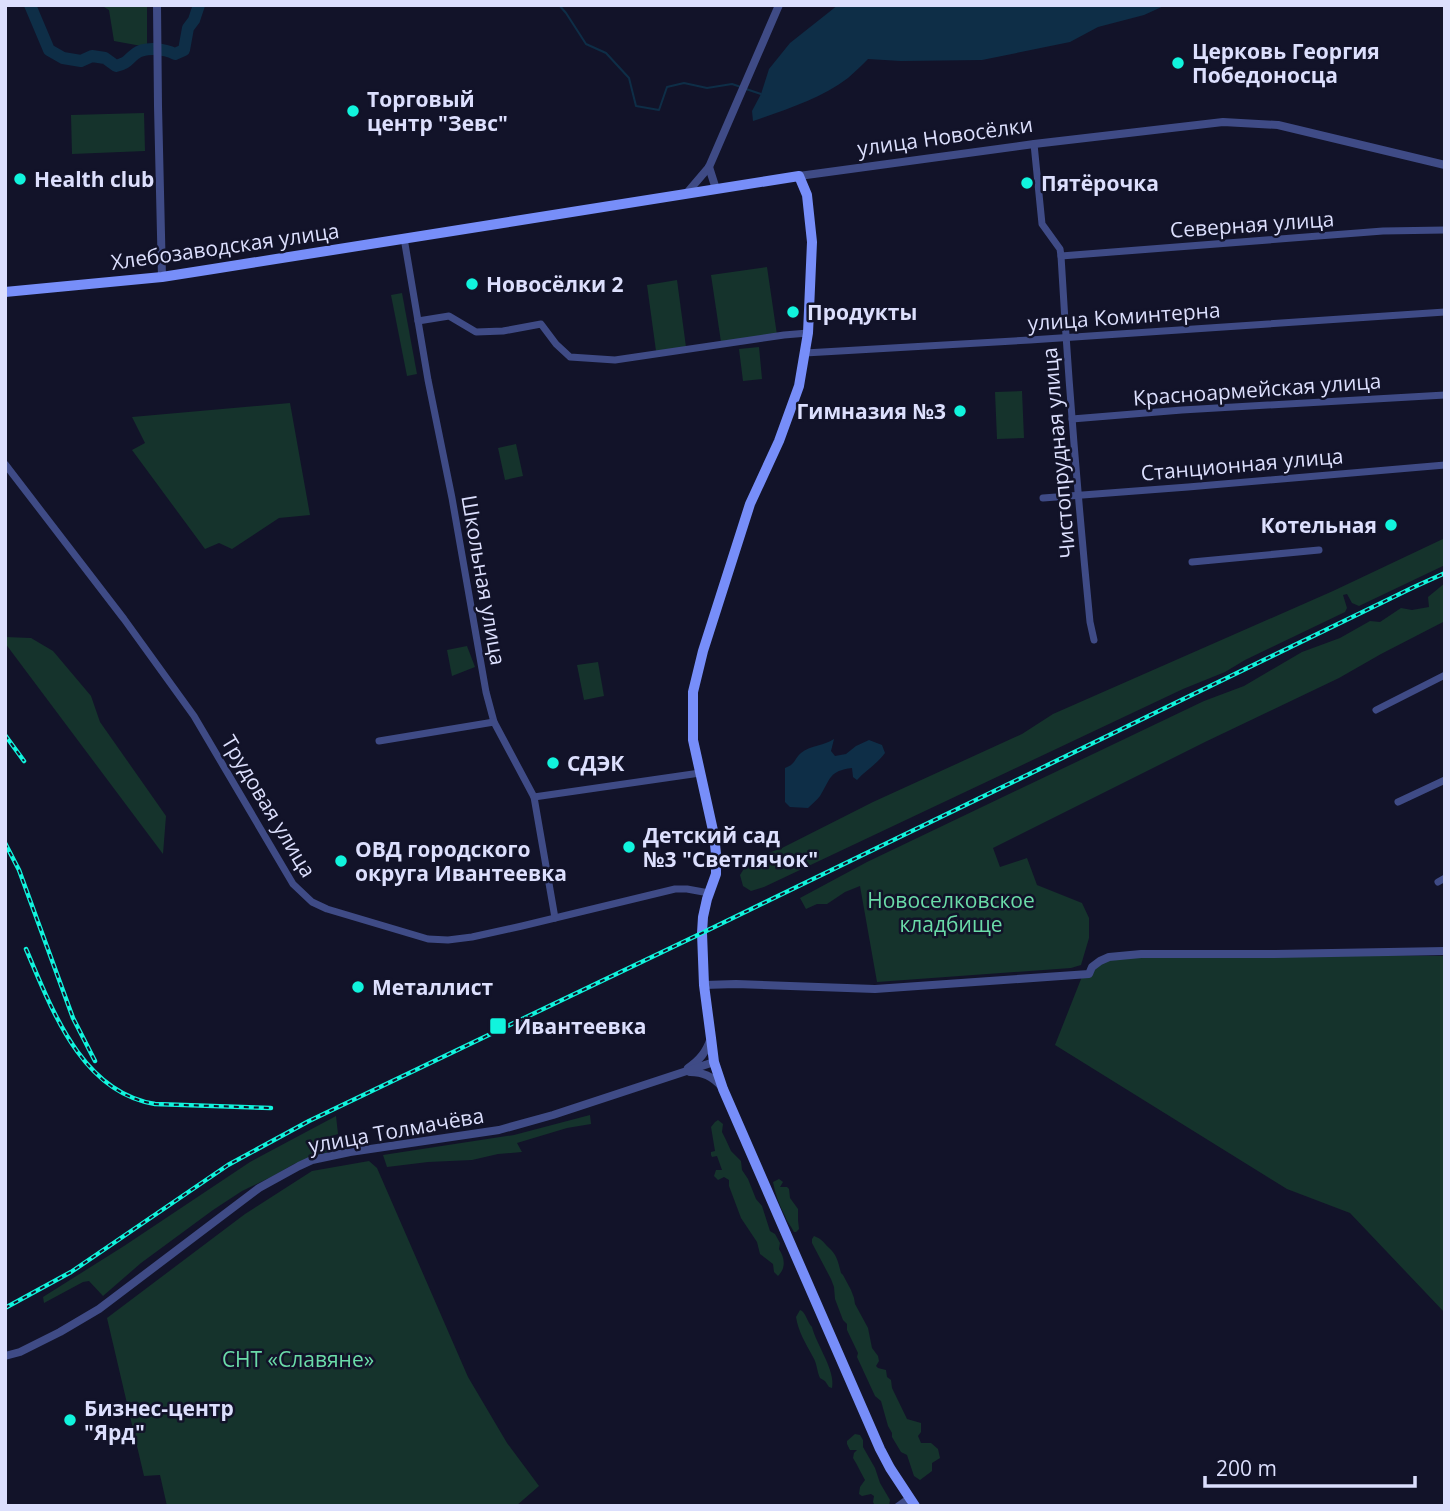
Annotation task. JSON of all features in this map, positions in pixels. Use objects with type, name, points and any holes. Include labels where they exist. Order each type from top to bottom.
[{"type":"main road","name":"улица Новосёлки","points":[[449,231],[799,176]]},
{"type":"main road","points":[[799,176],[808,202],[812,242],[808,333],[799,386],[779,441],[750,504],[693,692],[693,740],[716,854],[716,874],[703,917],[704,985],[710,1038],[723,1089],[869,1425],[890,1468],[912,1502]]},
{"type":"main road","name":"Хлебозаводская улица","points":[[5,292],[162,276],[449,231]]},
{"type":"street","points":[[157,5],[162,276]]},
{"type":"street","points":[[686,194],[709,167],[779,5]]},
{"type":"street","name":"улица Новосёлки","points":[[799,176],[1223,122],[1279,125],[1445,165]]},
{"type":"street","name":"Чистопрудная улица","points":[[1034,144],[1042,223],[1060,249],[1061,256],[1078,496],[1094,640]]},
{"type":"street","points":[[709,167],[716,189]]},
{"type":"street","name":"Северная улица","points":[[1061,256],[1383,231],[1445,230]]},
{"type":"street","name":"Школьная улица","points":[[404,238],[486,692],[494,722],[534,797],[555,918]]},
{"type":"street","name":"улица Коминтерна","points":[[805,353],[1445,312]]},
{"type":"street","points":[[418,321],[449,316],[476,332],[503,331],[541,324],[555,344],[570,357],[615,360],[808,333]]},
{"type":"street","name":"Красноармейская улица","points":[[1072,419],[1209,408],[1445,395]]},
{"type":"street","name":"Трудовая улица","points":[[5,464],[124,619],[194,716],[293,884],[312,902],[327,909],[428,939],[449,940],[472,937],[675,889],[709,893]]},
{"type":"street","name":"Станционная улица","points":[[1043,498],[1445,465]]},
{"type":"street","points":[[1192,562],[1319,550]]},
{"type":"street","points":[[1376,710],[1445,676]]},
{"type":"street","points":[[379,741],[494,722]]},
{"type":"street","points":[[534,797],[700,773]]},
{"type":"street","points":[[1398,802],[1445,780]]},
{"type":"street","points":[[704,985],[874,989],[1089,974],[1092,967],[1109,957],[1141,954],[1445,951]]},
{"type":"street","points":[[683,1072],[705,1053],[710,1038]]},
{"type":"street","name":"улица Толмачёва","points":[[5,1356],[20,1352],[60,1332],[99,1309],[259,1188],[312,1160],[336,1154],[499,1130],[554,1115],[715,1062]]},
{"type":"street","points":[[683,1072],[710,1076],[723,1089]]},
{"type":"street","points":[[898,1506],[912,1502]]},
{"type":"green space","points":[[101,5],[147,5],[147,47],[114,41],[109,10]]},
{"type":"green space","points":[[144,113],[145,151],[72,154],[71,115]]},
{"type":"green space","points":[[767,267],[777,335],[721,342],[711,275]]},
{"type":"green space","points":[[677,280],[686,347],[656,351],[647,285]]},
{"type":"green space","points":[[402,293],[417,374],[407,376],[391,295]]},
{"type":"green space","points":[[759,347],[762,379],[743,381],[739,349]]},
{"type":"green space","points":[[1022,391],[1024,438],[997,439],[995,392]]},
{"type":"green space","points":[[290,403],[310,515],[279,518],[232,549],[219,543],[205,549],[132,450],[145,443],[132,417]]},
{"type":"green space","points":[[516,444],[523,476],[505,480],[498,448]]},
{"type":"green space","points":[[1445,538],[1445,565],[1359,606],[1352,603],[1347,594],[1343,595],[1347,608],[1345,612],[1225,672],[1183,689],[764,887],[751,891],[743,886],[740,875],[757,857],[782,848],[873,802],[1022,734],[1053,714],[1333,591]]},
{"type":"green space","name":"Новоселковское кладбище","points":[[1445,583],[1445,621],[1339,678],[993,848],[1000,867],[1027,858],[1037,885],[1082,903],[1089,918],[1089,938],[1081,965],[1071,968],[877,982],[860,886],[827,904],[817,904],[806,909],[800,898],[867,862],[1204,701],[1244,686],[1302,652],[1340,638],[1370,621],[1380,622],[1401,608],[1412,610],[1429,607],[1428,597]]},
{"type":"green space","points":[[5,637],[31,638],[53,651],[91,696],[100,722],[166,816],[163,854],[5,643]]},
{"type":"green space","points":[[467,646],[475,667],[452,676],[447,650]]},
{"type":"green space","points":[[598,662],[604,696],[584,700],[577,665]]},
{"type":"green space","points":[[1220,954],[1445,956],[1445,1313],[1350,1213],[1287,1189],[1055,1045],[1083,974],[1109,957]]},
{"type":"green space","points":[[590,1115],[591,1124],[517,1143],[522,1152],[472,1160],[387,1167],[383,1155],[514,1135]]},
{"type":"green space","points":[[336,1116],[338,1134],[332,1136],[331,1151],[294,1164],[242,1191],[141,1263],[103,1296],[89,1281],[44,1303],[43,1297],[250,1162]]},
{"type":"green space","points":[[718,1120],[723,1124],[722,1132],[731,1151],[741,1161],[742,1170],[762,1206],[770,1231],[780,1243],[779,1249],[784,1263],[778,1276],[774,1272],[773,1264],[760,1254],[757,1242],[741,1218],[729,1180],[724,1177],[718,1180],[714,1176],[716,1170],[722,1170],[717,1156],[711,1155],[711,1152],[715,1151],[711,1127]]},
{"type":"green space","name":"СНТ «Славяне»","points":[[369,1161],[377,1168],[468,1377],[507,1443],[539,1486],[516,1506],[167,1506],[160,1475],[144,1476],[107,1318],[245,1214],[312,1171]]},
{"type":"green space","points":[[779,1179],[783,1182],[780,1187],[789,1189],[790,1198],[798,1209],[799,1229],[796,1232],[787,1220],[776,1195],[773,1182]]},
{"type":"green space","points":[[814,1236],[822,1241],[837,1259],[868,1328],[872,1348],[878,1356],[876,1366],[886,1370],[907,1419],[921,1423],[918,1436],[921,1443],[931,1443],[938,1449],[940,1458],[932,1463],[932,1471],[920,1480],[914,1476],[907,1455],[901,1452],[892,1437],[881,1401],[875,1396],[857,1357],[858,1353],[847,1330],[847,1324],[835,1299],[831,1279],[812,1243]]},
{"type":"green space","points":[[800,1310],[812,1327],[828,1366],[832,1388],[820,1378],[800,1332],[796,1317]]},
{"type":"green space","points":[[855,1434],[860,1435],[863,1440],[863,1447],[890,1500],[889,1506],[875,1506],[874,1496],[859,1494],[865,1480],[853,1458],[857,1450],[850,1450],[847,1444]]},
{"type":"water","points":[[838,5],[1166,5],[1144,15],[1098,27],[1070,42],[982,60],[868,59],[848,78],[827,92],[753,121],[752,111],[769,69],[790,43]]},
{"type":"water","points":[[834,739],[831,751],[835,756],[846,754],[869,740],[882,745],[885,753],[857,780],[853,777],[852,768],[835,773],[820,796],[808,808],[790,807],[785,802],[785,768],[805,750]]},
{"type":"waterway","points":[[30,5],[49,50],[63,58],[81,61],[92,56],[105,58],[116,66],[139,51],[149,49],[175,54],[184,50],[188,28],[199,5]]},
{"type":"waterway","points":[[559,5],[586,44],[606,53],[629,78],[636,106],[659,110],[667,87],[684,83],[707,88],[732,84],[741,87]]},
{"type":"waterway","points":[[746,89],[761,94]]},
{"type":"railway","points":[[5,1308],[71,1272],[228,1165],[309,1121],[1445,573]]},
{"type":"railway","points":[[5,735],[24,761]]},
{"type":"railway","points":[[5,843],[19,870],[73,1018],[95,1061]]},
{"type":"railway","points":[[26,949],[72,1044],[107,1083],[129,1096],[155,1104],[271,1108]]},
{"type":"place","name":"Церковь Георгия Победоносца","points":[[1178,63]]},
{"type":"place","name":"Торговый центр \"Зевс\"","points":[[353,111]]},
{"type":"place","name":"Health club","points":[[20,179]]},
{"type":"place","name":"Пятёрочка","points":[[1027,183]]},
{"type":"place","name":"Новосёлки 2","points":[[472,284]]},
{"type":"place","name":"Продукты","points":[[793,312]]},
{"type":"place","name":"Гимназия №3","points":[[960,411]]},
{"type":"place","name":"Котельная","points":[[1391,525]]},
{"type":"place","name":"СДЭК","points":[[553,763]]},
{"type":"place","name":"Детский сад №3 \"Светлячок\"","points":[[629,847]]},
{"type":"place","name":"ОВД городского округа Ивантеевка","points":[[341,861]]},
{"type":"place","name":"Металлист","points":[[358,987]]},
{"type":"place","name":"Ивантеевка","points":[[498,1026]]},
{"type":"place","name":"Бизнес-центр \"Ярд\"","points":[[70,1420]]}]
